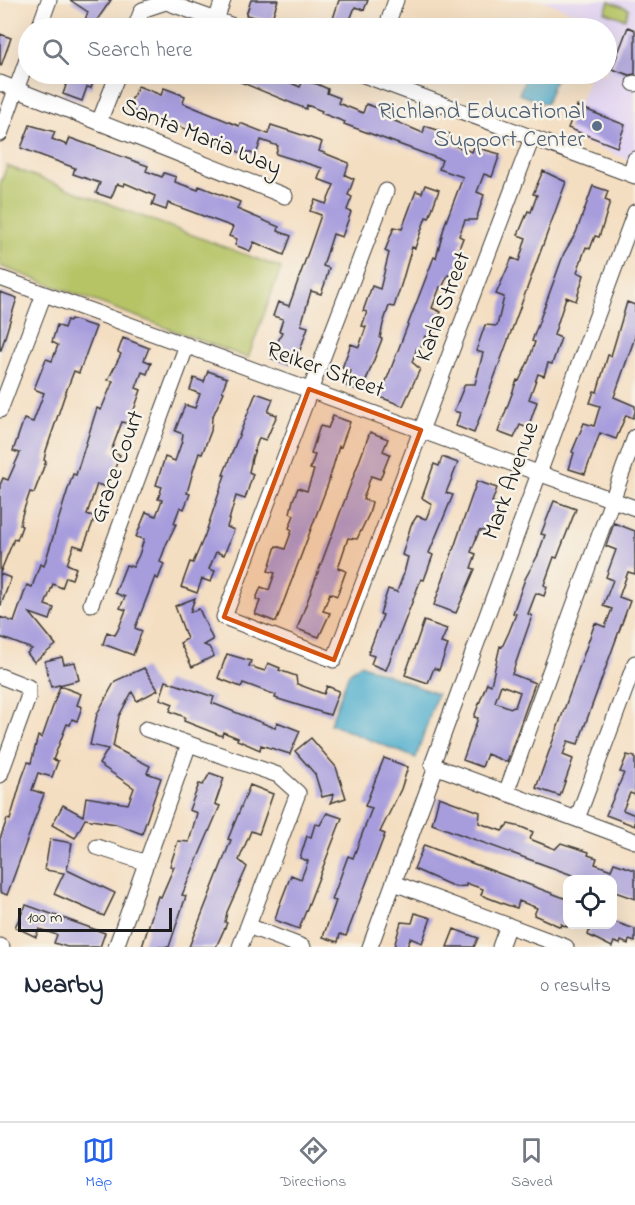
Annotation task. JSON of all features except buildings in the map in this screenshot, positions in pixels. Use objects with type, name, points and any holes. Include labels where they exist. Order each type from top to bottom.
[{"type":"street","points":[[43,18],[49,0]]},
{"type":"street","points":[[217,18],[223,0]]},
{"type":"street","points":[[390,18],[396,0]]},
{"type":"street","points":[[139,18],[142,10],[166,2],[210,18]]},
{"type":"street","name":"Santa Maria Way","points":[[0,83],[285,196]]},
{"type":"street","points":[[0,134],[19,84]]},
{"type":"street","points":[[99,122],[114,84]]},
{"type":"street","points":[[392,84],[532,138],[633,170]]},
{"type":"street","name":"Karla Street","points":[[309,389],[224,617],[334,660],[532,138]]},
{"type":"street","points":[[309,389],[386,191]]},
{"type":"street","name":"Mark Avenue","points":[[370,947],[635,212]]},
{"type":"street","name":"Reiker Street","points":[[0,278],[635,508]]},
{"type":"street","points":[[0,410],[44,294]]},
{"type":"street","name":"Grace Court","points":[[91,604],[187,345]]},
{"type":"street","points":[[506,793],[635,437]]},
{"type":"street","points":[[578,819],[635,663]]},
{"type":"street","points":[[0,676],[28,687],[28,698],[0,775]]},
{"type":"street","points":[[146,729],[278,776],[298,793],[240,947]]},
{"type":"street","points":[[116,947],[189,744]]},
{"type":"street","points":[[434,766],[635,841]]},
{"type":"street","points":[[97,847],[147,863]]},
{"type":"street","points":[[394,882],[566,947]]},
{"type":"street","points":[[500,947],[508,925]]},
{"type":"street","points":[[248,926],[303,947]]},
{"type":"highlighted area","points":[[309,389],[421,430],[334,660],[224,617]]},
{"type":"shaded area","points":[[542,0],[635,0],[635,162],[568,136],[586,84],[617,84],[617,18],[589,18]]},
{"type":"green space","points":[[609,1],[629,9],[625,19],[605,12]]},
{"type":"green space","points":[[7,166],[281,268],[248,358],[0,266],[0,185]]},
{"type":"water","points":[[523,84],[553,84],[546,104],[519,94]]},
{"type":"water","points":[[360,664],[437,694],[416,758],[330,724],[349,673]]},
{"type":"place","name":"Richland Educational Support Center","points":[[597,126]]}]
